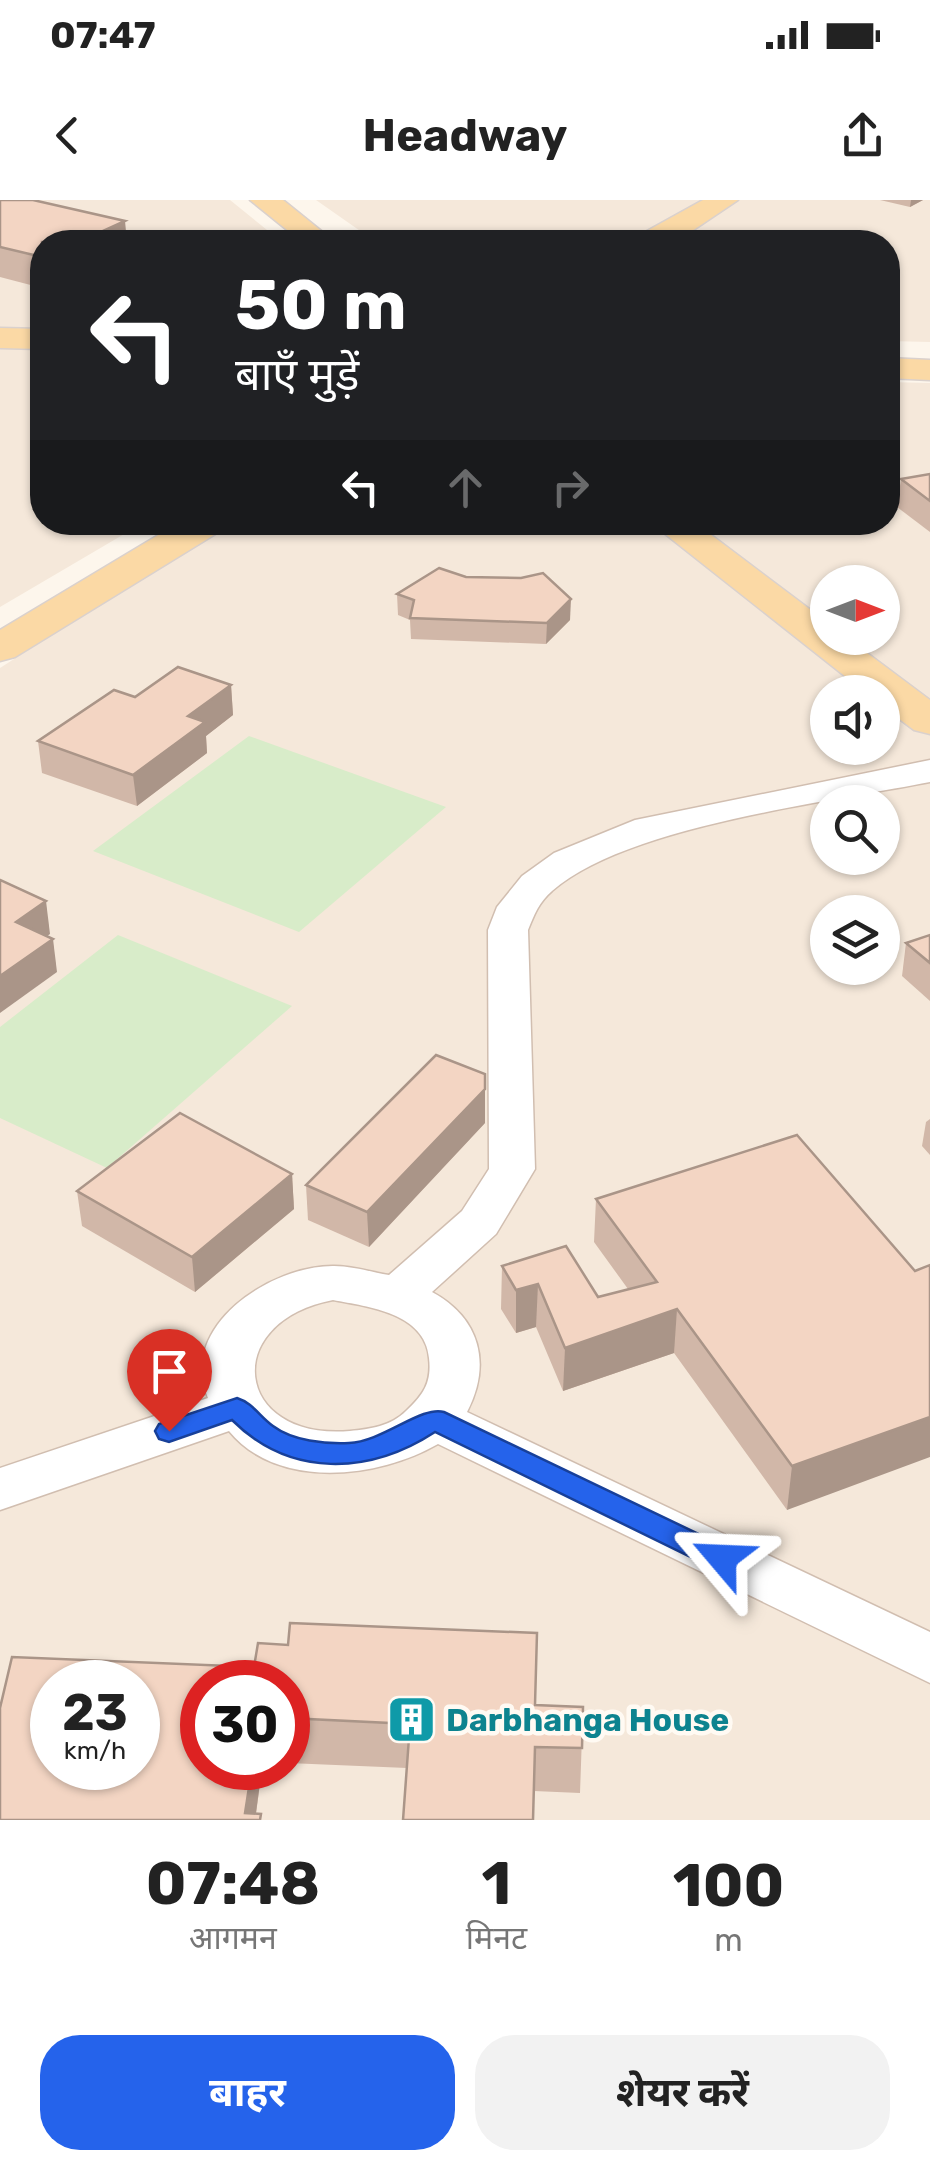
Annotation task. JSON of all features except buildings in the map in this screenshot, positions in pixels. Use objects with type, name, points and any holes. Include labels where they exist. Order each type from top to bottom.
[{"type":"main road","points":[[264,200],[304,230]]},
{"type":"main road","points":[[289,200],[327,230]]},
{"type":"main road","points":[[673,230],[724,200]]},
{"type":"main road","points":[[697,230],[751,200]]},
{"type":"main road","points":[[0,338],[30,338]]},
{"type":"main road","points":[[0,346],[30,346]]},
{"type":"main road","points":[[900,364],[930,362]]},
{"type":"main road","points":[[900,366],[930,370]]},
{"type":"main road","points":[[0,629],[157,535]]},
{"type":"main road","points":[[0,648],[187,535]]},
{"type":"main road","points":[[685,535],[930,721]]},
{"type":"main road","points":[[725,535],[810,603]]},
{"type":"main road","points":[[873,655],[930,700]]},
{"type":"street","points":[[399,1292],[478,1226],[500,1200],[512,1169],[508,930],[517,907],[536,884],[568,861],[649,828],[930,771]]},
{"type":"street","points":[[333,1282],[377,1285],[399,1292],[416,1299],[444,1323],[458,1354],[454,1388],[434,1420],[398,1442],[352,1454],[306,1451],[264,1435],[237,1408],[226,1376],[232,1342],[255,1313],[291,1292],[333,1282]]},
{"type":"street","points":[[0,1489],[237,1408]]},
{"type":"street","points":[[434,1420],[930,1659]]},
{"type":"shaded area","points":[[0,200],[230,200],[267,230],[30,230],[30,535],[123,535],[0,607]]},
{"type":"shaded area","points":[[316,200],[930,200],[930,342],[900,341],[900,230],[359,230]]},
{"type":"shaded area","points":[[900,382],[930,383],[930,1820],[0,1820],[0,668],[207,535],[900,535]]},
{"type":"green space","points":[[249,736],[446,807],[299,932],[93,851]]},
{"type":"green space","points":[[118,935],[292,1006],[107,1168],[0,1118],[0,1027]]},
{"type":"place","name":"Darbhanga House","points":[[411,1720]]},
{"type":"route","points":[[169,1431],[237,1408],[264,1435],[306,1451],[352,1454],[398,1442],[434,1420],[722,1558]]}]
